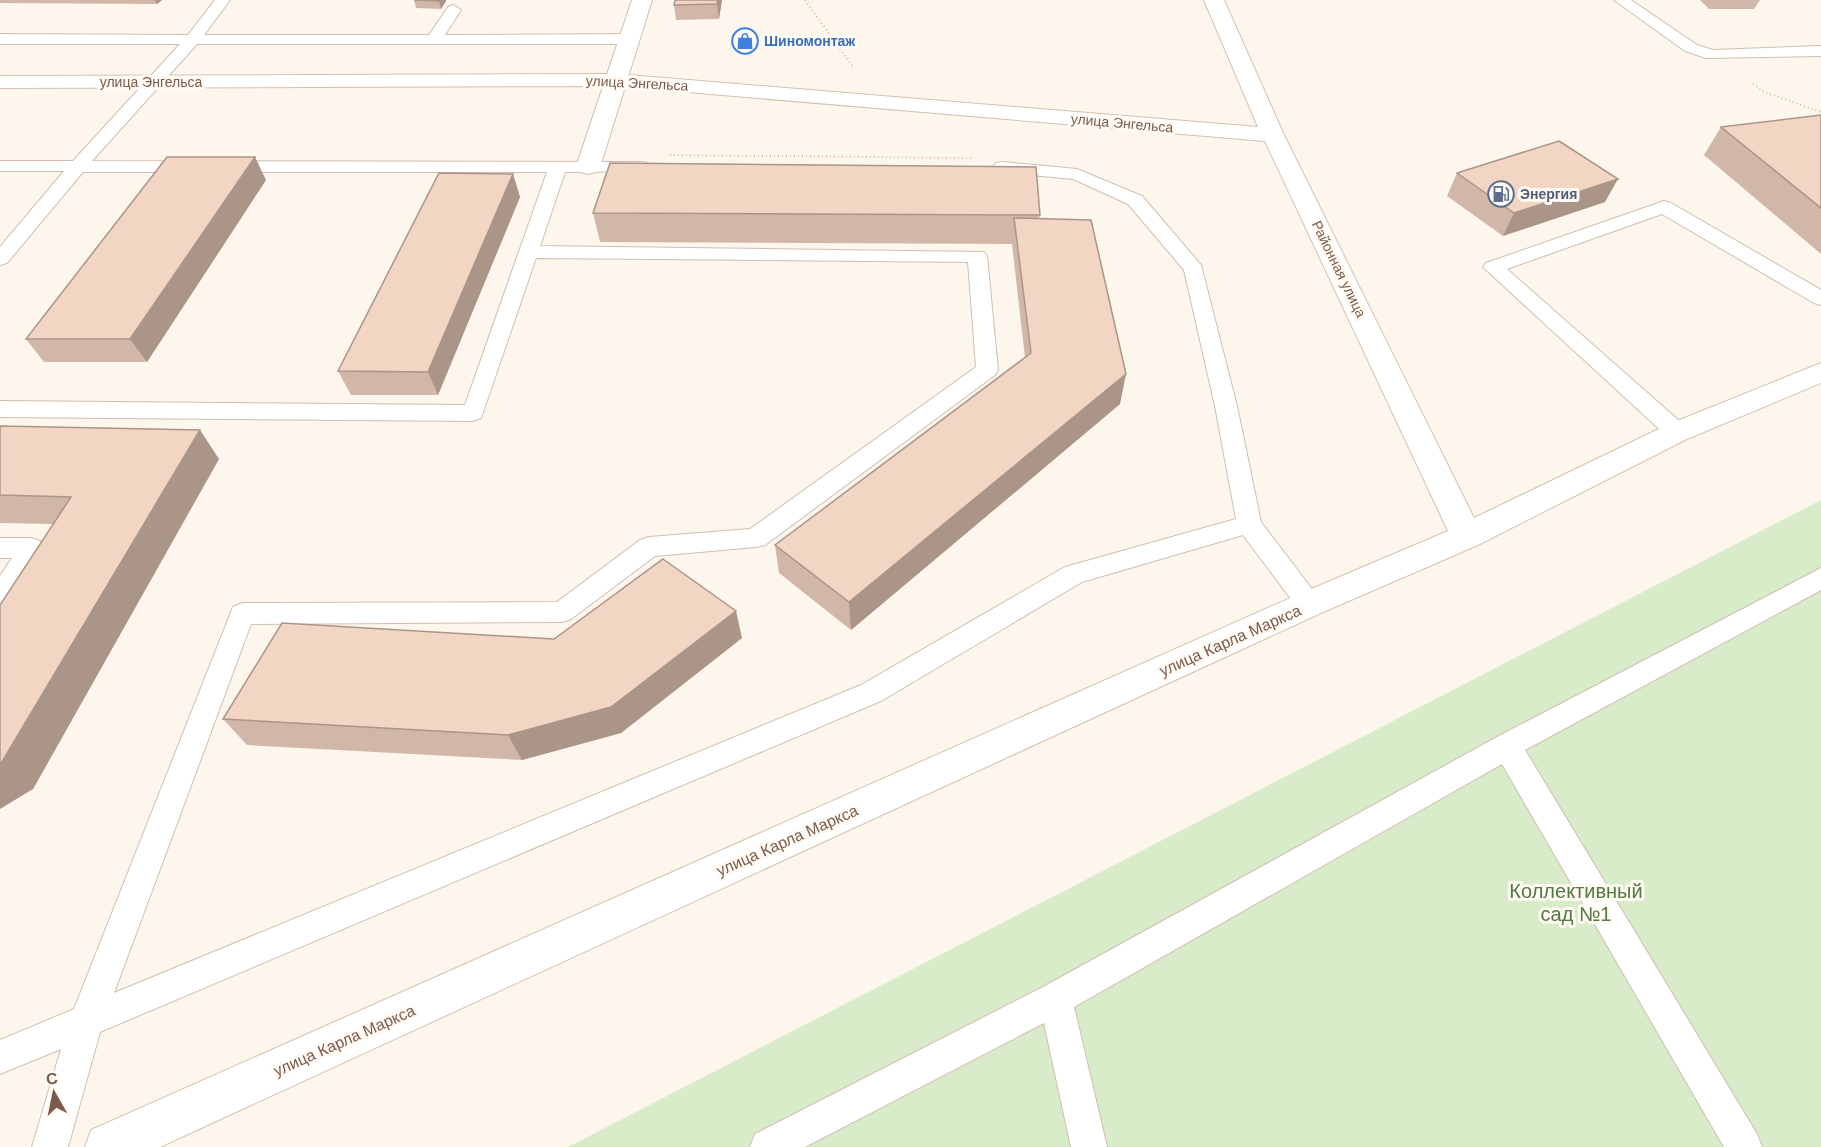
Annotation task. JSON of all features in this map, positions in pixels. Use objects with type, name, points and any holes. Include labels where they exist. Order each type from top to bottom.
[{"type":"street","points":[[588,167],[627,39],[642,0]]},
{"type":"street","name":"Районная улица","points":[[1214,0],[1273,135],[1467,536]]},
{"type":"street","name":"улица Энгельса","points":[[0,82],[616,80],[1273,135]]},
{"type":"street","name":"улица Карла Маркса","points":[[108,1147],[1310,604],[1467,536],[1677,432],[1821,372]]},
{"type":"lane","points":[[0,259],[78,166],[192,40],[223,0]]},
{"type":"lane","points":[[1621,0],[1691,48],[1712,56],[1772,51],[1821,51]]},
{"type":"lane","points":[[434,40],[453,10]]},
{"type":"lane","points":[[0,39],[627,39]]},
{"type":"lane","points":[[0,166],[659,167]]},
{"type":"lane","points":[[0,409],[473,413],[558,167]]},
{"type":"lane","points":[[980,167],[1016,167],[1077,174],[1135,200],[1194,269],[1226,406],[1249,524],[1310,604]]},
{"type":"lane","points":[[1677,432],[1493,267],[1664,207],[1821,299]]},
{"type":"lane","points":[[50,1147],[85,1024],[242,614],[562,612],[649,547],[756,538],[987,370],[977,256],[529,252]]},
{"type":"lane","points":[[0,1057],[85,1024],[871,693],[1074,574],[1249,524]]},
{"type":"lane","points":[[0,548],[31,548],[0,597]]},
{"type":"lane","points":[[768,1147],[1055,999],[1507,746],[1821,578]]},
{"type":"lane","points":[[1507,746],[1744,1147]]},
{"type":"lane","points":[[1055,999],[1089,1147]]},
{"type":"path","points":[[1712,56],[1764,92],[1821,112]]},
{"type":"green space","name":"Коллективный сад №1","points":[[1821,500],[1821,1147],[568,1147]]},
{"type":"building","points":[[675,0],[718,0],[717,4],[674,5]]},
{"type":"building","points":[[1821,115],[1821,208],[1721,127]]},
{"type":"building","points":[[1559,141],[1618,179],[1514,213],[1457,173]]},
{"type":"building","points":[[167,157],[255,157],[130,339],[26,339]]},
{"type":"building","points":[[610,163],[1036,167],[1040,215],[593,213]]},
{"type":"building","points":[[439,173],[513,174],[428,372],[338,371]]},
{"type":"building","points":[[1014,218],[1091,220],[1126,374],[849,602],[775,545],[1031,353]]},
{"type":"building","points":[[0,426],[200,430],[0,765],[0,605],[71,497],[0,495]]},
{"type":"building","points":[[663,559],[736,611],[611,707],[508,735],[223,719],[282,623],[554,639]]},
{"type":"place","name":"Шиномонтаж","points":[[745,41]]},
{"type":"place","name":"Энергия","points":[[1501,194]]}]
